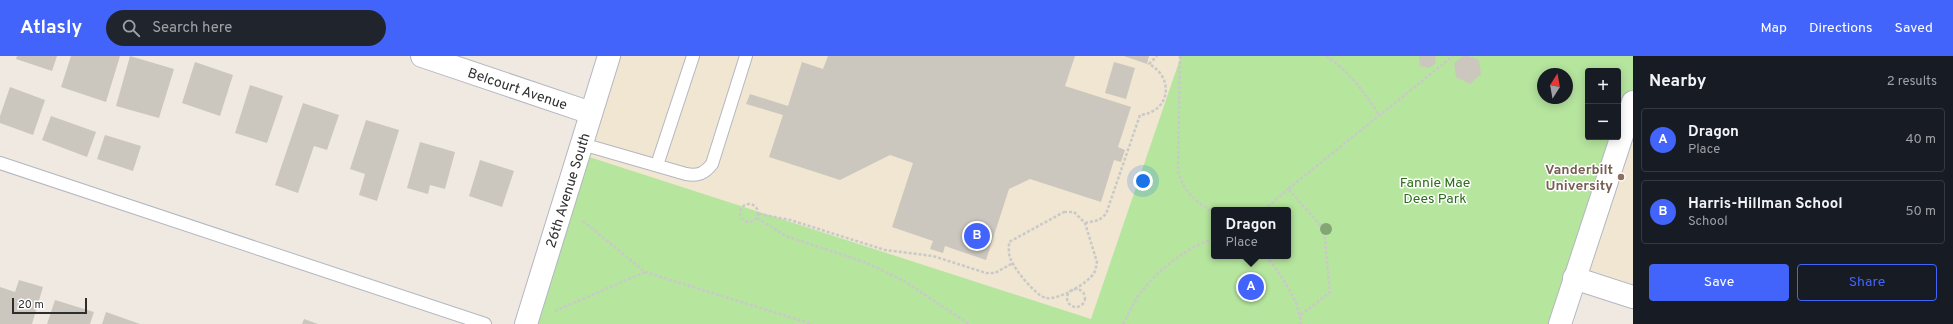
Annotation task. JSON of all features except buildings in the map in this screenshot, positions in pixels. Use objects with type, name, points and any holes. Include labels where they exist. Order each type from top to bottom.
[{"type":"street","name":"Belcourt Avenue","points":[[422,56],[591,113]]},
{"type":"street","name":"26th Avenue South","points":[[526,324],[609,56]]},
{"type":"street","points":[[1560,324],[1633,102]]},
{"type":"street","points":[[1574,278],[1633,297]]},
{"type":"lane","points":[[657,165],[693,56]]},
{"type":"lane","points":[[582,144],[695,175],[702,174],[712,164],[746,56]]},
{"type":"lane","points":[[0,163],[485,324]]},
{"type":"path","points":[[1085,223],[1099,220],[1106,214],[1140,115],[1155,110],[1163,101],[1166,91],[1166,81],[1159,70],[1149,64],[1157,56]]},
{"type":"path","points":[[1180,56],[1178,172],[1181,183],[1187,192],[1211,211]]},
{"type":"path","points":[[1326,56],[1354,79],[1379,115]]},
{"type":"path","points":[[1267,207],[1452,56]]},
{"type":"path","points":[[1288,189],[1324,229],[1330,292],[1301,315]]},
{"type":"path","points":[[750,204],[757,209],[759,214],[752,222],[746,222],[741,218],[740,212],[744,206],[750,204]]},
{"type":"path","points":[[1085,223],[1074,212],[1064,212],[1012,239],[1009,248],[1013,263],[1034,291],[1042,297],[1055,298],[1072,291],[1079,289],[1084,294],[1086,300],[1080,307],[1073,307],[1068,303],[1067,297],[1072,291],[1091,277],[1096,268],[1096,262],[1085,223]]},
{"type":"path","points":[[759,214],[790,220],[885,250],[933,256],[986,273],[995,273],[1013,263]]},
{"type":"path","points":[[757,218],[786,236],[867,263],[898,278],[969,324]]},
{"type":"path","points":[[580,219],[645,272],[812,324]]},
{"type":"path","points":[[1123,324],[1139,294],[1157,274],[1180,256],[1211,240]]},
{"type":"path","points":[[1269,259],[1280,272],[1301,315],[1301,324]]},
{"type":"path","points":[[548,314],[645,272]]},
{"type":"shaded area","points":[[616,56],[1181,56],[1091,319],[580,154]]},
{"type":"shaded area","name":"Vanderbilt University","points":[[1633,102],[1633,297],[1574,278]]},
{"type":"green space","name":"Fannie Mae Dees Park","points":[[1181,56],[1633,56],[1633,102],[1621,139],[1621,68],[1585,68],[1585,140],[1621,140],[1561,324],[526,324],[580,154],[1091,319]]},
{"type":"place","name":"Vanderbilt University","points":[[1621,177]]},
{"type":"place","name":"Harris-Hillman School","points":[[977,236]]},
{"type":"place","name":"Dragon","points":[[1251,287]]}]
